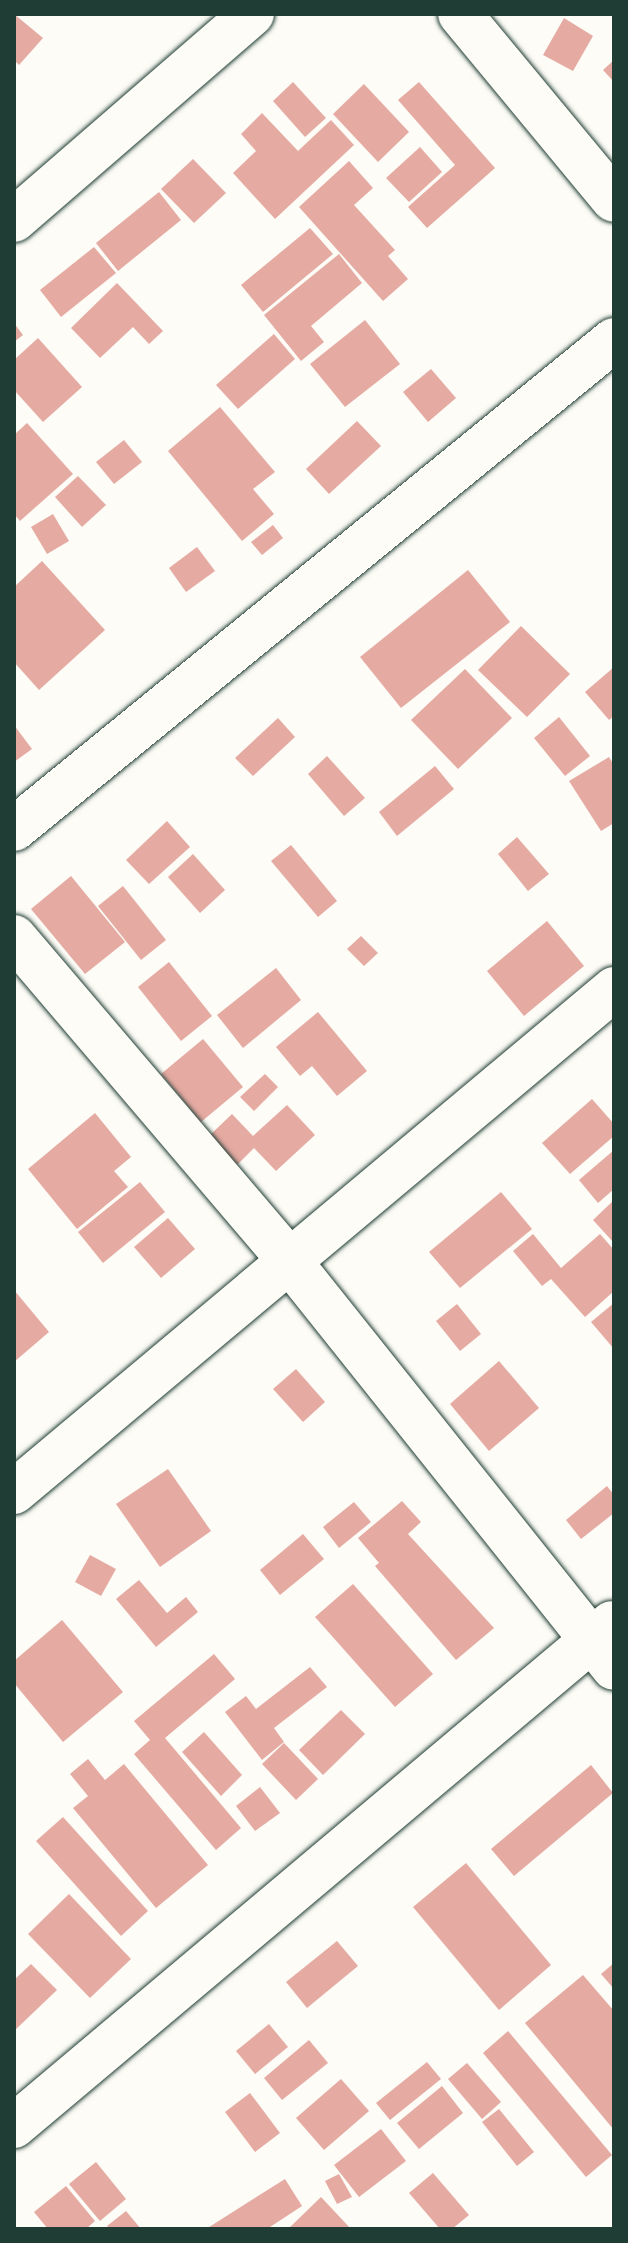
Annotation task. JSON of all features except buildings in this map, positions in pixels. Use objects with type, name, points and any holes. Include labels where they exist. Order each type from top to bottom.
[{"type":"street","points":[[14,220],[252,14]]},
{"type":"street","points":[[460,14],[614,200]]},
{"type":"street","points":[[14,829],[614,340]]},
{"type":"street","points":[[14,937],[287,1258],[606,1643],[14,2126]]},
{"type":"street","points":[[14,1492],[287,1258],[614,989]]}]
